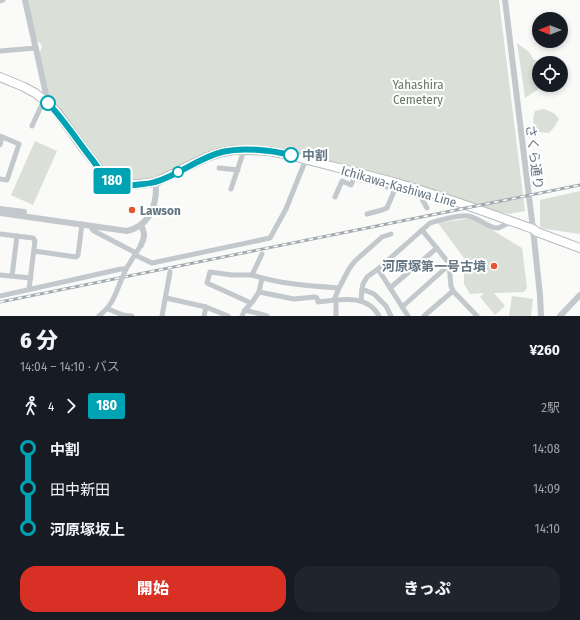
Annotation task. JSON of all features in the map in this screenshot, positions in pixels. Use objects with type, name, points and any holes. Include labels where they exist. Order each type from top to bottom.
[{"type":"main road","name":"Ichikawa-Kashiwa Line","points":[[0,77],[24,87],[46,101],[62,118],[106,178],[115,183],[123,185],[136,185],[156,182],[171,176],[207,157],[222,152],[235,150],[268,151],[306,159],[354,175],[397,183],[426,192],[482,210],[580,248]]},
{"type":"street","points":[[25,0],[46,101],[32,126]]},
{"type":"street","name":"さくら通り","points":[[505,0],[533,229],[541,316]]},
{"type":"street","points":[[0,51],[36,48]]},
{"type":"street","points":[[0,145],[1,137],[20,144],[7,180],[0,179]]},
{"type":"street","points":[[231,189],[244,150]]},
{"type":"street","points":[[93,226],[92,229],[94,232],[152,263],[270,238],[286,208],[306,159]]},
{"type":"street","points":[[219,168],[238,170]]},
{"type":"street","points":[[335,197],[342,181],[351,185],[354,175],[395,190],[422,197],[427,208]]},
{"type":"street","points":[[0,214],[128,231],[141,225],[152,212],[156,182]]},
{"type":"street","points":[[367,214],[386,208],[395,190]]},
{"type":"street","points":[[0,209],[128,228],[141,225]]},
{"type":"street","points":[[362,301],[363,284],[367,277],[430,223],[467,216],[476,218],[496,228],[507,224],[508,220]]},
{"type":"street","points":[[34,251],[76,257],[78,255],[82,224]]},
{"type":"street","points":[[99,316],[108,309],[126,269],[141,245],[144,234],[141,225]]},
{"type":"street","points":[[422,230],[449,265],[451,286],[453,291],[475,314],[467,316]]},
{"type":"street","points":[[0,234],[34,239],[29,289]]},
{"type":"street","points":[[336,316],[335,300],[348,269],[382,237],[391,234]]},
{"type":"street","points":[[12,276],[17,236]]},
{"type":"street","points":[[390,288],[437,248]]},
{"type":"street","points":[[252,275],[262,254]]},
{"type":"street","points":[[402,307],[449,265]]},
{"type":"street","points":[[0,296],[126,269]]},
{"type":"street","points":[[378,269],[408,316]]},
{"type":"street","points":[[162,316],[170,272]]},
{"type":"street","points":[[251,303],[207,283],[210,272],[232,275],[252,275],[283,283],[339,288]]},
{"type":"street","points":[[0,275],[31,278]]},
{"type":"street","points":[[242,316],[258,292],[262,278]]},
{"type":"street","points":[[362,289],[374,294],[386,306],[391,316]]},
{"type":"street","points":[[424,316],[453,291]]},
{"type":"street","points":[[258,292],[294,299],[315,297],[317,298],[318,302],[353,299],[362,301],[371,306],[379,316]]},
{"type":"street","points":[[560,316],[580,295]]},
{"type":"street","points":[[166,298],[206,307],[228,316]]},
{"type":"street","points":[[204,316],[206,307]]},
{"type":"street","points":[[108,309],[123,315],[132,316]]},
{"type":"street","points":[[245,310],[267,316]]},
{"type":"green space","name":"Yahashira Cemetery","points":[[27,0],[499,0],[525,211],[509,214],[495,211],[268,147],[242,146],[226,148],[150,179],[126,182],[115,179],[109,176],[51,101],[39,53],[42,46],[36,40]]},
{"type":"green space","points":[[517,43],[529,52],[532,57],[532,92],[534,92],[525,98]]},
{"type":"green space","points":[[544,109],[554,113],[559,119],[549,133],[539,132],[533,122],[535,111]]},
{"type":"green space","points":[[35,141],[57,151],[33,205],[11,195]]},
{"type":"green space","points":[[580,191],[580,234],[540,227],[540,200]]},
{"type":"green space","points":[[473,218],[522,248],[527,288],[524,292],[494,293],[505,306],[495,315],[480,297],[484,293],[470,294],[464,284],[464,258],[438,223]]},
{"type":"green space","points":[[512,296],[533,299],[531,316],[509,316]]},
{"type":"railway","points":[[0,302],[580,185]]},
{"type":"bus line","name":"180","points":[[48,103],[57,112],[106,178],[123,185],[156,182],[171,176],[207,157],[222,152],[249,150],[268,151],[291,155]]},
{"type":"place","name":"中割","points":[[291,155]]},
{"type":"place","name":"Lawson","points":[[132,210]]},
{"type":"place","name":"河原塚第一号古墳","points":[[494,266]]}]
